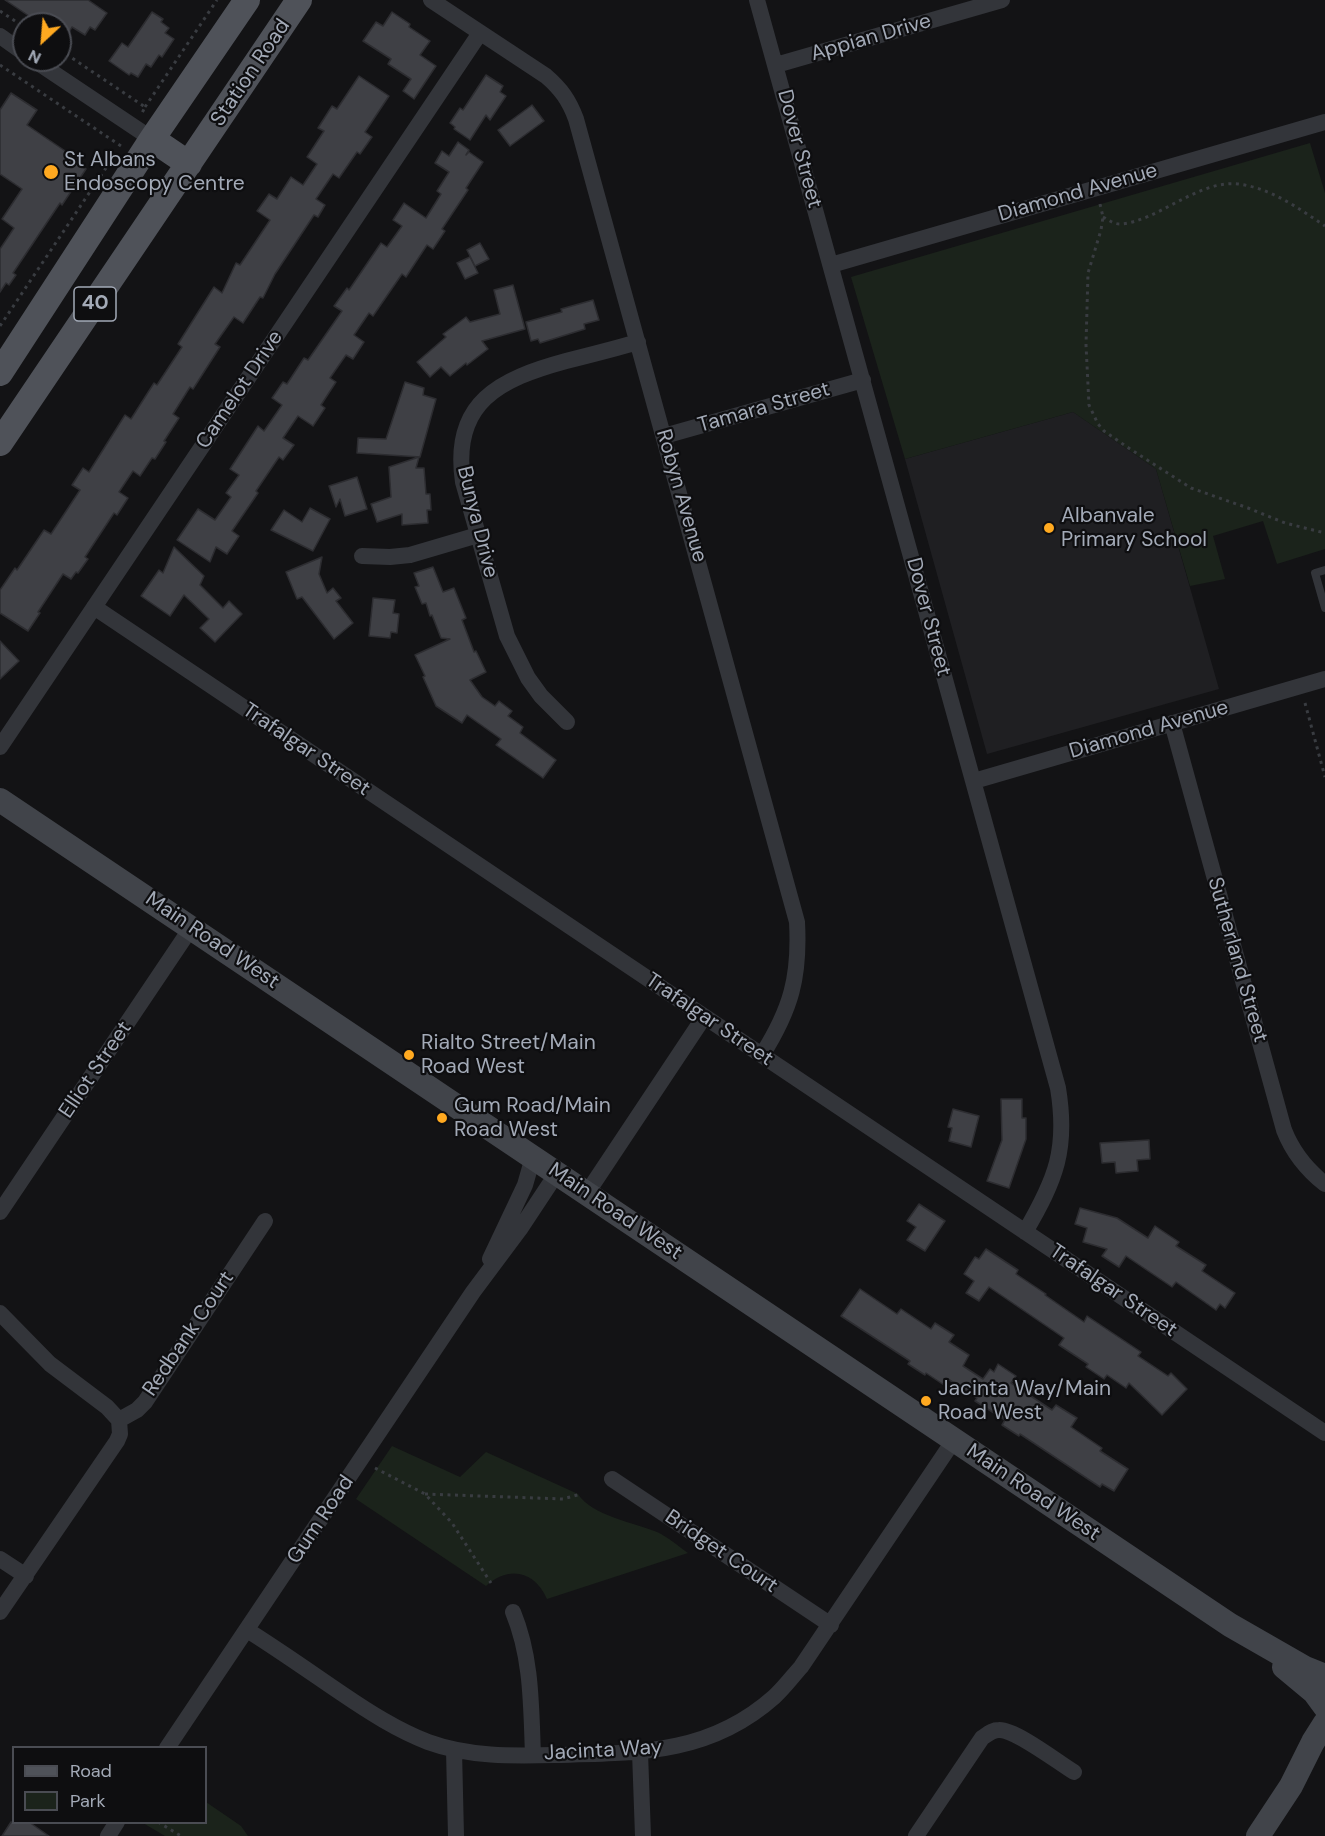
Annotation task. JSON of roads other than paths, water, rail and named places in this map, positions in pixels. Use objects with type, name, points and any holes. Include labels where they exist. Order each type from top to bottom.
[{"type":"main road","name":"Station Road","points":[[0,373],[142,133],[247,0]]},
{"type":"main road","name":"Station Road","points":[[0,443],[299,0]]},
{"type":"main road","points":[[142,133],[189,164]]},
{"type":"street","name":"Robyn Avenue","points":[[431,0],[546,76],[561,89],[570,103],[797,922],[798,965],[793,989],[786,1012],[762,1055]]},
{"type":"street","name":"Dover Street","points":[[758,0],[1054,1070],[1062,1110],[1062,1142],[1056,1170],[1043,1202],[1025,1232]]},
{"type":"street","name":"Appian Drive","points":[[776,65],[1002,0]]},
{"type":"street","name":"Camelot Drive","points":[[0,747],[480,33]]},
{"type":"street","points":[[52,72],[142,133]]},
{"type":"street","name":"Diamond Avenue","points":[[831,265],[1325,122]]},
{"type":"street","name":"Bunya Drive","points":[[567,722],[541,696],[517,658],[507,636],[463,482],[460,462],[462,443],[467,426],[486,397],[499,386],[524,374],[638,342]]},
{"type":"street","name":"Tamara Street","points":[[664,436],[863,380]]},
{"type":"street","points":[[362,556],[410,555],[478,535]]},
{"type":"street","name":"Trafalgar Street","points":[[94,607],[1325,1433]]},
{"type":"street","name":"Diamond Avenue","points":[[974,781],[1325,679]]},
{"type":"street","name":"Sutherland Street","points":[[1172,723],[1284,1130],[1300,1161],[1325,1184]]},
{"type":"street","name":"Main Road West","points":[[0,800],[1230,1625],[1305,1668],[1325,1676]]},
{"type":"street","name":"Elliot Street","points":[[0,1212],[191,928]]},
{"type":"street","points":[[587,1193],[704,1017]]},
{"type":"street","name":"Gum Road","points":[[473,1292],[525,1185],[533,1157]]},
{"type":"street","name":"Gum Road","points":[[168,1746],[473,1292],[520,1229],[557,1173]]},
{"type":"street","name":"Redbank Court","points":[[119,1420],[145,1402],[265,1221]]},
{"type":"street","points":[[0,1313],[50,1364],[108,1407],[119,1420],[120,1434],[0,1612]]},
{"type":"street","name":"Jacinta Way","points":[[247,1630],[383,1721],[429,1743],[454,1750],[482,1754],[533,1755],[639,1752],[663,1750],[690,1743],[717,1733],[746,1718],[774,1696],[801,1667],[954,1440]]},
{"type":"street","name":"Bridget Court","points":[[612,1479],[831,1625]]},
{"type":"street","points":[[0,1559],[26,1576]]},
{"type":"street","points":[[513,1612],[523,1634],[530,1674],[533,1755]]},
{"type":"street","name":"Main Road West","points":[[1230,1625],[1299,1679],[1314,1692],[1325,1707]]},
{"type":"street","points":[[1258,1836],[1291,1786],[1325,1723]]},
{"type":"street","points":[[916,1836],[982,1738],[989,1732],[997,1730],[1010,1732],[1074,1772]]},
{"type":"street","points":[[1291,1786],[1325,1748]]},
{"type":"street","points":[[454,1750],[456,1836]]},
{"type":"street","points":[[639,1752],[643,1836]]},
{"type":"lane","points":[[1325,570],[1315,573],[1325,608]]},
{"type":"place","name":"St Albans Endoscopy Centre","points":[[51,172]]},
{"type":"place","name":"Albanvale Primary School","points":[[1049,528]]},
{"type":"place","name":"Rialto Street/Main Road West","points":[[409,1055]]},
{"type":"place","name":"Gum Road/Main Road West","points":[[442,1118]]},
{"type":"place","name":"Jacinta Way/Main Road West","points":[[926,1401]]}]
